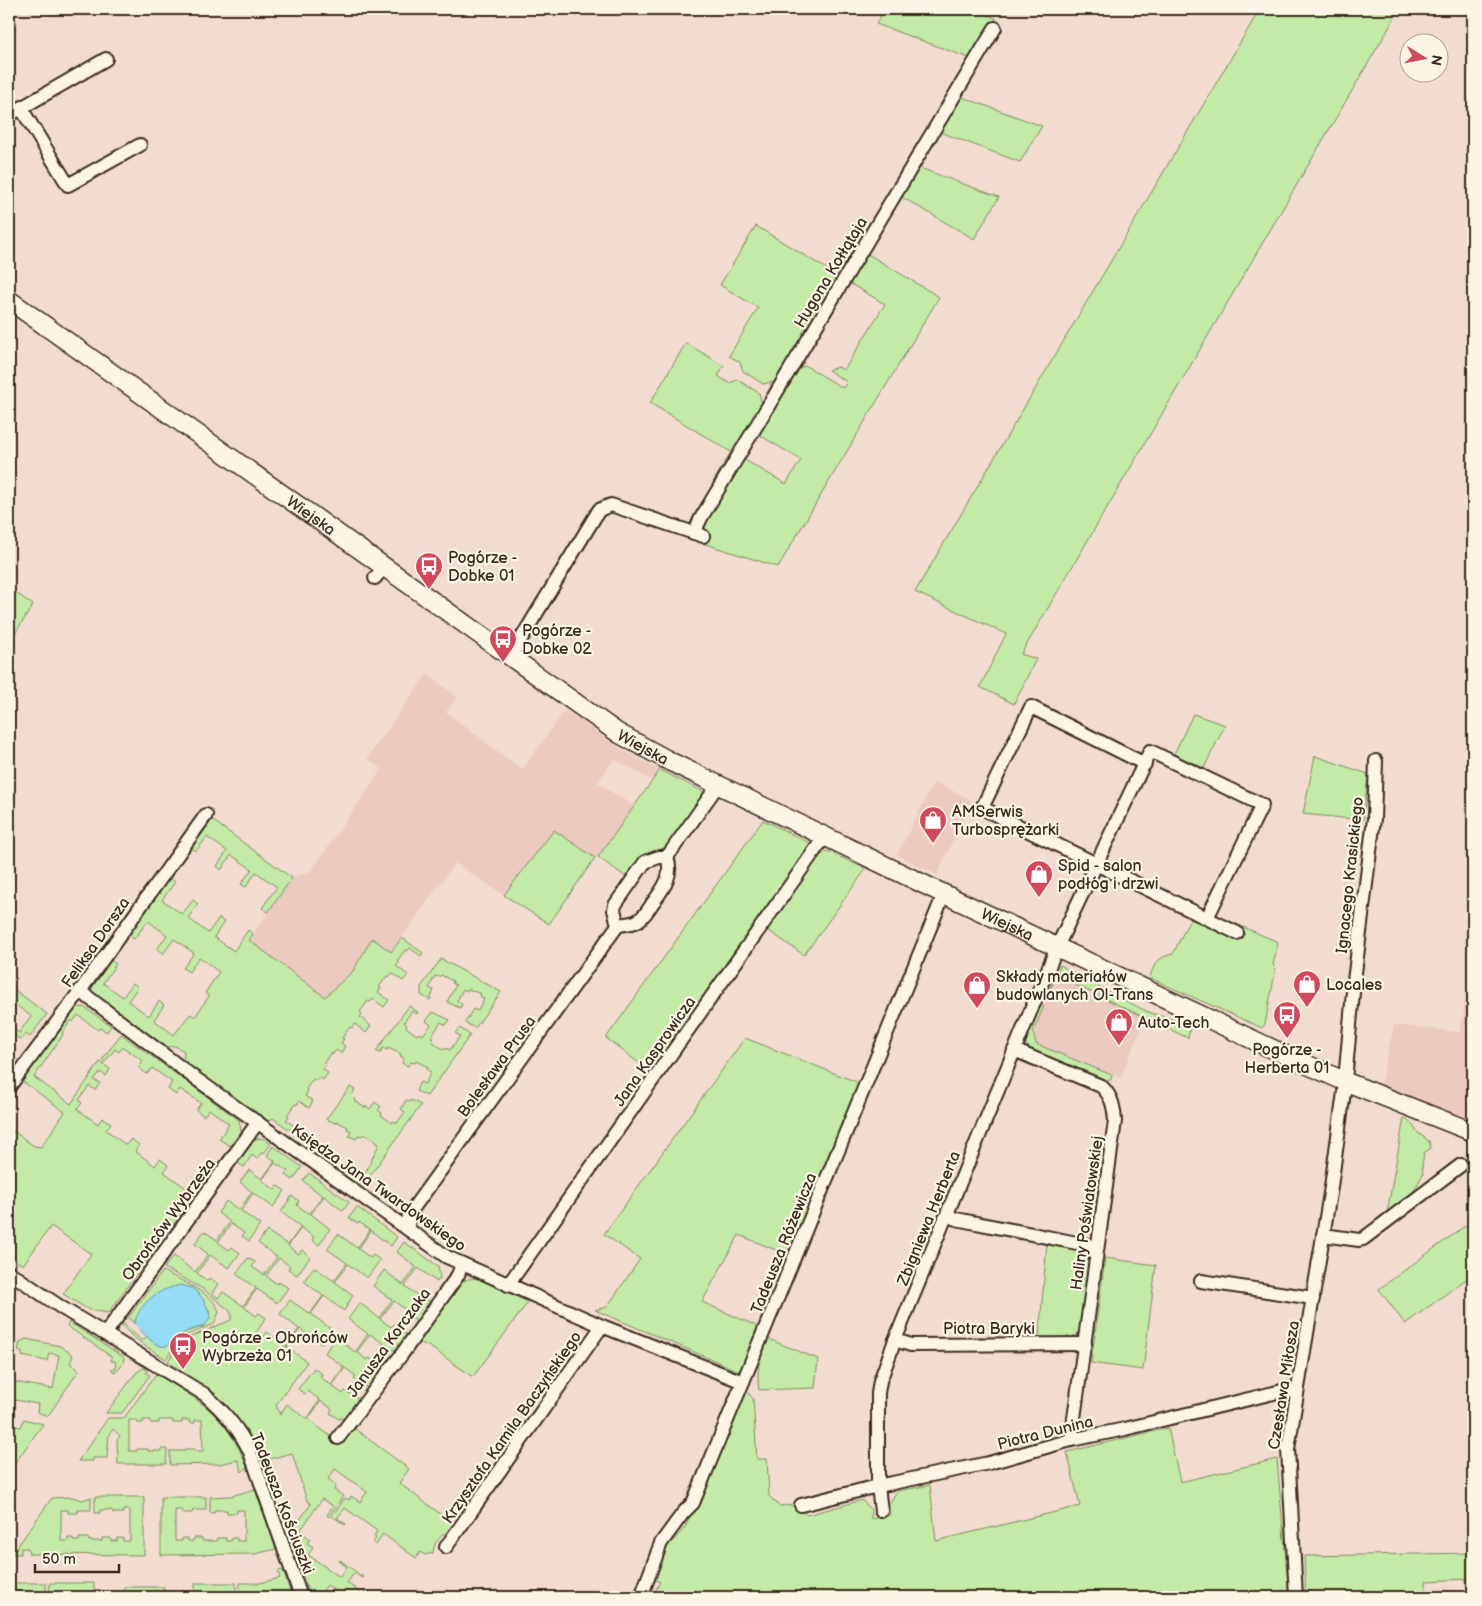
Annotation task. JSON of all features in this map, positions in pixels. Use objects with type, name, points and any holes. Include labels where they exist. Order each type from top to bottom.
[{"type":"street","name":"Hugona Kołłątaja","points":[[510,657],[599,510],[611,506],[699,534],[701,518],[995,28]]},
{"type":"street","points":[[9,115],[106,59]]},
{"type":"street","points":[[21,108],[68,185],[140,145]]},
{"type":"street","name":"Wiejska","points":[[9,300],[380,572],[510,657],[618,733],[671,762],[944,894],[1344,1081],[1473,1132]]},
{"type":"street","points":[[1207,918],[1262,805],[1150,751],[1145,764],[1031,707],[982,808],[1237,933]]},
{"type":"street","name":"Ignacego Krasickiego","points":[[1344,1081],[1374,819],[1376,761]]},
{"type":"street","name":"Zbigniewa Herberta","points":[[881,1512],[878,1486],[878,1393],[880,1381],[895,1340],[1057,946],[1145,764]]},
{"type":"street","points":[[668,857],[651,859],[640,866],[615,905],[614,910],[618,926],[635,922],[644,915],[664,888],[668,879],[670,865],[668,857],[718,785]]},
{"type":"street","name":"Feliksa Dorsza","points":[[9,1088],[206,815]]},
{"type":"street","name":"Jana Kasprowicza","points":[[508,1285],[826,836]]},
{"type":"street","name":"Tadeusza Różewicza","points":[[641,1597],[661,1543],[683,1513],[693,1503],[944,894]]},
{"type":"street","name":"Bolesława Prusa","points":[[408,1228],[409,1214],[618,926]]},
{"type":"street","name":"Księdza Jana Twardowskiego","points":[[80,991],[258,1122],[447,1257],[602,1326],[743,1382]]},
{"type":"street","name":"Haliny Poświatowskiej","points":[[1014,1050],[1101,1086],[1110,1096],[1113,1104],[1115,1121],[1096,1247],[1085,1344],[1071,1440]]},
{"type":"street","name":"Czesława Miłosza","points":[[1296,1597],[1288,1450],[1331,1187],[1344,1081]]},
{"type":"street","name":"Obrońców Wybrzeża","points":[[105,1334],[258,1122]]},
{"type":"street","points":[[1323,1235],[1363,1239],[1461,1165]]},
{"type":"street","points":[[947,1215],[956,1219],[1096,1247]]},
{"type":"street","name":"Janusza Korczaka","points":[[338,1438],[402,1354],[458,1275],[462,1264]]},
{"type":"street","name":"Tadeusza Kościuszki","points":[[9,1272],[105,1334],[204,1394],[230,1419],[244,1440],[253,1460],[301,1597]]},
{"type":"street","points":[[1201,1281],[1313,1298]]},
{"type":"street","name":"Krzysztofa Kamila Baczyńskiego","points":[[446,1547],[602,1326]]},
{"type":"street","name":"Piotra Baryki","points":[[895,1340],[911,1345],[1085,1344]]},
{"type":"street","name":"Piotra Dunina","points":[[801,1505],[878,1486],[989,1463],[1071,1440],[1286,1390],[1297,1392]]},
{"type":"shaded area","points":[[427,674],[457,697],[446,712],[522,770],[565,710],[621,749],[660,770],[653,781],[614,759],[597,783],[634,806],[595,861],[595,858],[554,830],[504,895],[455,863],[391,952],[367,944],[353,971],[325,997],[249,940],[292,878],[311,871],[382,769],[367,758]]},
{"type":"shaded area","points":[[934,782],[972,800],[937,875],[897,855]]},
{"type":"shaded area","points":[[1472,964],[1473,1120],[1380,1086],[1394,1025],[1460,1032]]},
{"type":"shaded area","points":[[1057,976],[1146,1018],[1120,1078],[1036,1044],[1033,1032]]},
{"type":"green space","points":[[885,9],[970,9],[996,18],[972,59],[876,24]]},
{"type":"green space","points":[[1260,9],[1400,9],[1021,654],[1036,659],[1014,704],[980,687],[1006,634],[915,592]]},
{"type":"green space","points":[[959,96],[1042,126],[1020,162],[937,131]]},
{"type":"green space","points":[[917,167],[999,197],[974,239],[900,196]]},
{"type":"green space","points":[[756,226],[840,277],[774,387],[770,385],[772,382],[763,384],[743,371],[740,362],[729,356],[758,308],[720,285]]},
{"type":"green space","points":[[866,253],[939,297],[778,567],[696,541],[697,534],[743,459],[786,484],[801,460],[758,434],[796,369],[806,366],[843,388],[847,382],[828,370],[838,367],[844,370],[885,304],[849,283]]},
{"type":"green space","points":[[686,343],[724,366],[718,376],[729,383],[738,380],[759,393],[761,401],[764,402],[718,485],[713,482],[731,452],[650,403]]},
{"type":"green space","points":[[9,588],[33,605],[9,643]]},
{"type":"green space","points":[[1193,714],[1225,725],[1204,768],[1174,754]]},
{"type":"green space","points":[[1315,756],[1368,774],[1363,820],[1303,814]]},
{"type":"green space","points":[[660,770],[706,793],[668,846],[639,858],[626,877],[598,857]]},
{"type":"green space","points":[[212,820],[292,878],[268,912],[262,908],[277,887],[256,872],[246,887],[241,884],[252,869],[231,855],[221,870],[217,866],[227,851],[207,837],[196,851],[192,848]]},
{"type":"green space","points":[[763,820],[812,844],[810,852],[652,1073],[606,1038]]},
{"type":"green space","points":[[554,830],[595,858],[549,924],[504,895]]},
{"type":"green space","points":[[827,851],[866,869],[804,955],[766,929],[817,858]]},
{"type":"green space","points":[[170,878],[175,882],[162,900],[182,914],[193,900],[198,904],[188,918],[208,933],[219,918],[224,922],[214,937],[234,951],[248,930],[253,934],[249,940],[325,997],[353,971],[372,938],[391,952],[402,938],[423,953],[421,956],[410,948],[407,951],[405,950],[397,961],[399,963],[396,966],[408,975],[403,981],[392,973],[389,977],[387,976],[379,987],[381,988],[378,992],[389,1000],[384,1007],[373,999],[370,1002],[368,1001],[360,1012],[362,1014],[360,1017],[371,1026],[366,1033],[355,1024],[352,1028],[350,1027],[342,1038],[344,1039],[341,1043],[345,1046],[341,1053],[336,1050],[333,1054],[331,1052],[324,1063],[323,1069],[328,1073],[323,1080],[319,1077],[316,1081],[313,1079],[306,1089],[308,1091],[305,1096],[313,1101],[309,1108],[299,1101],[287,1115],[289,1116],[286,1120],[297,1128],[294,1133],[273,1118],[268,1122],[183,1061],[184,1051],[175,1046],[167,1047],[93,994],[91,985],[110,960],[116,964],[103,983],[123,997],[133,983],[138,987],[128,1001],[149,1016],[159,1001],[164,1005],[154,1020],[174,1035],[190,1014],[195,1017],[209,996],[205,993],[219,972],[199,957],[189,972],[183,968],[194,953],[174,939],[163,954],[157,949],[167,935],[148,921],[134,939],[128,935]]},
{"type":"green space","points":[[1220,917],[1278,942],[1273,965],[1276,968],[1265,1024],[1262,1028],[1150,978],[1157,962],[1173,954],[1190,919],[1210,927],[1216,918]]},
{"type":"green space","points":[[441,959],[501,992],[475,1028],[465,1023],[473,1009],[478,1011],[484,999],[480,996],[481,994],[463,989],[457,1001],[462,1004],[460,1008],[447,1002],[456,985],[452,983],[453,981],[441,975],[439,977],[435,976],[429,988],[434,990],[430,1000],[421,995],[421,987]]},
{"type":"green space","points":[[1060,965],[1146,1011],[1191,1024],[1188,1038],[1057,976],[1050,989]]},
{"type":"green space","points":[[9,986],[47,1014],[30,1037],[26,1034],[21,1040],[9,1032],[11,1027],[19,1033],[31,1016],[9,1000]]},
{"type":"green space","points":[[409,1006],[418,1012],[417,1014],[412,1011],[404,1022],[407,1025],[406,1027],[417,1035],[419,1033],[423,1035],[431,1025],[426,1021],[433,1012],[450,1020],[446,1025],[441,1022],[431,1037],[434,1040],[433,1042],[444,1050],[446,1048],[450,1050],[460,1036],[455,1033],[460,1028],[470,1035],[427,1096],[416,1091],[420,1082],[425,1084],[431,1072],[427,1070],[428,1067],[416,1061],[415,1063],[410,1062],[408,1066],[402,1063],[404,1058],[400,1056],[401,1054],[388,1048],[387,1050],[383,1048],[380,1053],[376,1051]]},
{"type":"green space","points":[[1039,1006],[1044,1006],[1033,1032],[1036,1044],[1112,1075],[1111,1080],[1105,1081],[1031,1051],[1024,1041]]},
{"type":"green space","points":[[84,1007],[111,1026],[107,1032],[100,1028],[98,1030],[78,1015],[73,1022],[71,1020],[34,1077],[71,1104],[100,1062],[110,1069],[106,1076],[100,1072],[94,1080],[100,1083],[95,1090],[89,1086],[79,1100],[82,1103],[77,1109],[98,1124],[102,1118],[111,1123],[106,1130],[126,1145],[131,1139],[139,1145],[135,1151],[155,1166],[160,1159],[168,1165],[164,1172],[186,1188],[181,1195],[190,1202],[108,1313],[89,1310],[63,1294],[91,1254],[51,1226],[23,1265],[9,1257],[9,1128],[34,1146],[41,1147],[65,1112],[22,1081],[74,1008]]},
{"type":"green space","points":[[121,1034],[239,1120],[241,1131],[230,1146],[219,1139],[229,1124],[209,1109],[204,1116],[196,1110],[201,1103],[180,1089],[176,1095],[168,1089],[172,1082],[152,1068],[147,1074],[139,1068],[143,1061],[123,1047],[119,1052],[115,1049],[105,1062],[102,1060]]},
{"type":"green space","points":[[745,1038],[859,1083],[788,1255],[739,1235],[702,1302],[759,1327],[745,1363],[739,1371],[595,1310],[607,1307],[640,1259],[604,1234]]},
{"type":"green space","points":[[350,1087],[355,1090],[352,1095],[355,1098],[354,1100],[365,1108],[366,1106],[370,1109],[375,1102],[381,1107],[378,1110],[382,1113],[381,1115],[392,1123],[393,1121],[397,1123],[405,1112],[401,1109],[406,1100],[410,1102],[411,1100],[421,1105],[361,1188],[340,1172],[344,1164],[365,1174],[379,1144],[375,1142],[376,1140],[364,1134],[362,1136],[358,1135],[356,1139],[349,1136],[351,1131],[347,1129],[348,1127],[336,1121],[335,1123],[326,1119]]},
{"type":"green space","points":[[1404,1118],[1412,1124],[1417,1132],[1429,1141],[1431,1148],[1424,1153],[1423,1174],[1411,1196],[1387,1213]]},
{"type":"green space","points":[[262,1138],[271,1144],[264,1153],[262,1152],[257,1159],[252,1155],[244,1167],[238,1163],[254,1140]]},
{"type":"green space","points":[[273,1146],[302,1167],[293,1180],[286,1175],[288,1171],[275,1163],[262,1180],[275,1190],[278,1186],[285,1191],[273,1207],[253,1193],[241,1211],[260,1225],[249,1241],[242,1236],[244,1233],[231,1224],[218,1242],[229,1250],[232,1247],[240,1253],[229,1268],[210,1255],[197,1273],[207,1281],[210,1278],[218,1284],[212,1293],[218,1298],[223,1292],[243,1306],[256,1288],[236,1274],[248,1258],[255,1262],[252,1267],[264,1275],[277,1257],[258,1243],[267,1231],[288,1245],[301,1227],[281,1212],[292,1196],[299,1201],[297,1205],[309,1214],[323,1196],[303,1181],[309,1173],[349,1202],[343,1211],[324,1196],[311,1214],[330,1229],[319,1245],[312,1240],[314,1237],[301,1228],[288,1246],[299,1254],[302,1250],[310,1257],[297,1275],[288,1269],[290,1266],[279,1258],[266,1276],[277,1284],[279,1282],[288,1288],[277,1303],[257,1289],[244,1307],[256,1316],[259,1313],[266,1318],[256,1333],[259,1343],[267,1332],[286,1347],[299,1329],[280,1314],[290,1300],[310,1314],[323,1296],[304,1281],[314,1267],[334,1281],[347,1263],[327,1249],[338,1234],[357,1248],[370,1230],[349,1218],[357,1207],[397,1237],[391,1246],[371,1231],[358,1249],[371,1258],[373,1255],[380,1260],[367,1278],[348,1264],[335,1282],[353,1295],[344,1311],[324,1296],[311,1314],[331,1329],[321,1344],[300,1329],[287,1347],[307,1362],[276,1405],[280,1415],[287,1404],[307,1419],[320,1400],[308,1391],[305,1394],[298,1389],[314,1368],[322,1374],[320,1377],[331,1385],[344,1367],[325,1353],[335,1337],[355,1352],[368,1334],[348,1319],[360,1303],[379,1318],[392,1300],[373,1286],[384,1270],[403,1285],[416,1267],[397,1252],[404,1242],[438,1266],[440,1278],[437,1282],[418,1268],[405,1286],[417,1295],[419,1291],[431,1303],[420,1320],[411,1318],[404,1313],[406,1310],[394,1301],[380,1319],[391,1327],[394,1324],[403,1330],[407,1337],[396,1349],[393,1350],[370,1334],[357,1352],[367,1360],[369,1358],[382,1367],[370,1386],[366,1387],[354,1379],[356,1376],[345,1368],[332,1386],[343,1394],[345,1391],[357,1398],[357,1401],[344,1418],[339,1419],[330,1413],[332,1409],[321,1401],[308,1419],[330,1436],[336,1445],[363,1415],[355,1429],[409,1469],[399,1483],[455,1525],[435,1543],[433,1553],[425,1555],[420,1552],[416,1558],[383,1534],[376,1545],[373,1543],[377,1531],[345,1508],[337,1518],[345,1525],[332,1516],[345,1498],[349,1500],[351,1496],[360,1502],[367,1492],[335,1469],[328,1479],[336,1485],[334,1490],[343,1496],[329,1517],[327,1515],[333,1506],[322,1499],[300,1531],[310,1539],[307,1543],[313,1547],[308,1555],[340,1577],[347,1567],[340,1560],[363,1577],[354,1573],[347,1583],[367,1597],[344,1597],[327,1585],[320,1595],[323,1597],[310,1597],[289,1535],[311,1504],[307,1501],[292,1453],[261,1461],[246,1430],[226,1404],[168,1361],[181,1341],[231,1320],[232,1316],[230,1311],[203,1289],[164,1268],[174,1256],[195,1272],[208,1254],[195,1244],[204,1231],[217,1240],[230,1222],[218,1213],[226,1201],[239,1210],[252,1192],[240,1182],[249,1170],[262,1179],[275,1161],[267,1155]]},
{"type":"green space","points":[[1473,1220],[1473,1274],[1405,1324],[1379,1289]]},
{"type":"green space","points":[[1047,1242],[1072,1246],[1082,1252],[1091,1262],[1082,1329],[1073,1336],[1057,1340],[1039,1339]]},
{"type":"green space","points":[[1105,1258],[1156,1265],[1143,1370],[1091,1363]]},
{"type":"green space","points":[[163,1271],[203,1293],[216,1305],[219,1312],[214,1324],[180,1338],[166,1359],[145,1346],[120,1323],[124,1324],[142,1341],[147,1336],[152,1341],[172,1343],[182,1334],[203,1327],[210,1312],[196,1291],[190,1287],[135,1320],[135,1324],[128,1318]]},
{"type":"green space","points":[[477,1278],[528,1302],[473,1377],[430,1347],[416,1341],[460,1283],[468,1279]]},
{"type":"green space","points":[[69,1322],[124,1358],[123,1363],[115,1373],[111,1369],[116,1369],[115,1361],[111,1361],[112,1357],[67,1326]]},
{"type":"green space","points":[[766,1338],[818,1359],[815,1388],[759,1390],[759,1364]]},
{"type":"green space","points":[[26,1339],[60,1346],[73,1355],[70,1363],[79,1370],[48,1416],[37,1412],[38,1404],[9,1399],[9,1381],[53,1389],[59,1355],[49,1353],[47,1361],[22,1356],[22,1352],[18,1351],[20,1342]]},
{"type":"green space","points":[[143,1368],[148,1370],[146,1373],[150,1375],[122,1413],[106,1413],[136,1373]]},
{"type":"green space","points":[[156,1374],[196,1399],[222,1423],[234,1440],[247,1467],[242,1472],[238,1460],[219,1464],[170,1465],[170,1451],[195,1449],[195,1451],[203,1451],[202,1420],[195,1420],[195,1423],[190,1423],[189,1420],[182,1420],[182,1423],[173,1423],[173,1420],[159,1420],[159,1423],[150,1423],[150,1420],[143,1420],[143,1423],[137,1423],[137,1420],[129,1420],[129,1451],[148,1449],[148,1451],[161,1451],[161,1449],[167,1449],[166,1464],[118,1464],[117,1440],[120,1436],[113,1429],[109,1434],[107,1458],[93,1458],[93,1461],[78,1461],[108,1418],[124,1418]]},
{"type":"green space","points":[[746,1390],[753,1399],[757,1459],[767,1459],[769,1496],[779,1506],[795,1505],[807,1515],[862,1500],[871,1510],[871,1519],[890,1515],[889,1504],[897,1491],[930,1485],[936,1541],[1080,1506],[1067,1452],[1168,1428],[1180,1482],[1277,1459],[1289,1597],[652,1597],[660,1582],[648,1577],[664,1547],[674,1540],[686,1526],[734,1408]]},
{"type":"green space","points":[[24,1419],[43,1424],[9,1471],[9,1425],[21,1427]]},
{"type":"green space","points":[[255,1489],[276,1549],[255,1554],[161,1555],[161,1497],[206,1497],[206,1510],[193,1510],[192,1513],[182,1513],[182,1510],[175,1510],[175,1541],[182,1541],[182,1538],[187,1538],[188,1541],[193,1541],[194,1538],[202,1538],[203,1541],[216,1541],[217,1538],[226,1538],[226,1541],[231,1541],[232,1538],[237,1538],[237,1541],[244,1541],[244,1510],[237,1510],[237,1513],[227,1513],[227,1510],[215,1510],[214,1513],[210,1513],[210,1497],[231,1496]]},
{"type":"green space","points":[[72,1497],[83,1500],[91,1497],[91,1510],[78,1510],[78,1513],[68,1513],[68,1510],[61,1510],[61,1541],[68,1541],[68,1538],[73,1538],[73,1541],[79,1541],[79,1538],[88,1538],[89,1541],[102,1541],[102,1538],[111,1538],[111,1541],[117,1541],[117,1538],[123,1538],[123,1541],[130,1541],[130,1510],[123,1510],[123,1513],[113,1513],[112,1510],[100,1510],[100,1513],[95,1513],[95,1497],[144,1497],[144,1555],[29,1554],[28,1548],[21,1548],[21,1554],[12,1554],[52,1498]]},
{"type":"green space","points":[[1473,1553],[1473,1597],[1468,1597],[1467,1579],[1426,1581],[1426,1597],[1306,1597],[1304,1556]]},
{"type":"green space","points":[[279,1570],[283,1571],[292,1597],[274,1597],[274,1594],[267,1594],[267,1597],[257,1597],[257,1594],[245,1594],[244,1597],[239,1597],[240,1583],[260,1583],[280,1578]]},
{"type":"green space","points":[[12,1583],[46,1583],[46,1594],[33,1594],[32,1597],[22,1597],[22,1594],[16,1594],[15,1597],[9,1597],[9,1588]]},
{"type":"green space","points":[[50,1583],[94,1583],[94,1597],[84,1597],[84,1594],[78,1594],[77,1597],[67,1597],[67,1594],[55,1594],[54,1597],[49,1597]]},
{"type":"green space","points":[[195,1583],[236,1583],[236,1594],[223,1594],[222,1597],[212,1597],[212,1594],[206,1594],[205,1597],[195,1597]]},
{"type":"green space","points":[[125,1587],[164,1587],[164,1597],[125,1597]]},
{"type":"water","points":[[180,1285],[193,1289],[199,1294],[204,1300],[210,1319],[202,1326],[189,1330],[166,1346],[161,1346],[151,1341],[135,1324],[137,1315],[146,1302],[154,1295]]},
{"type":"place","name":"Pogórze - Dobke 01","points":[[429,590]]},
{"type":"place","name":"Pogórze - Dobke 02","points":[[503,663]]},
{"type":"place","name":"AMSerwis Turbosprężarki","points":[[933,844]]},
{"type":"place","name":"Spid - salon podłóg i drzwi","points":[[1039,898]]},
{"type":"place","name":"Locales","points":[[1307,1008]]},
{"type":"place","name":"Składy materiałów budowlanych Ol-Trans","points":[[977,1009]]},
{"type":"place","name":"Pogórze - Herberta 01","points":[[1287,1039]]},
{"type":"place","name":"Auto-Tech","points":[[1119,1046]]},
{"type":"place","name":"Pogórze - Obrońców Wybrzeża 01","points":[[183,1370]]}]
